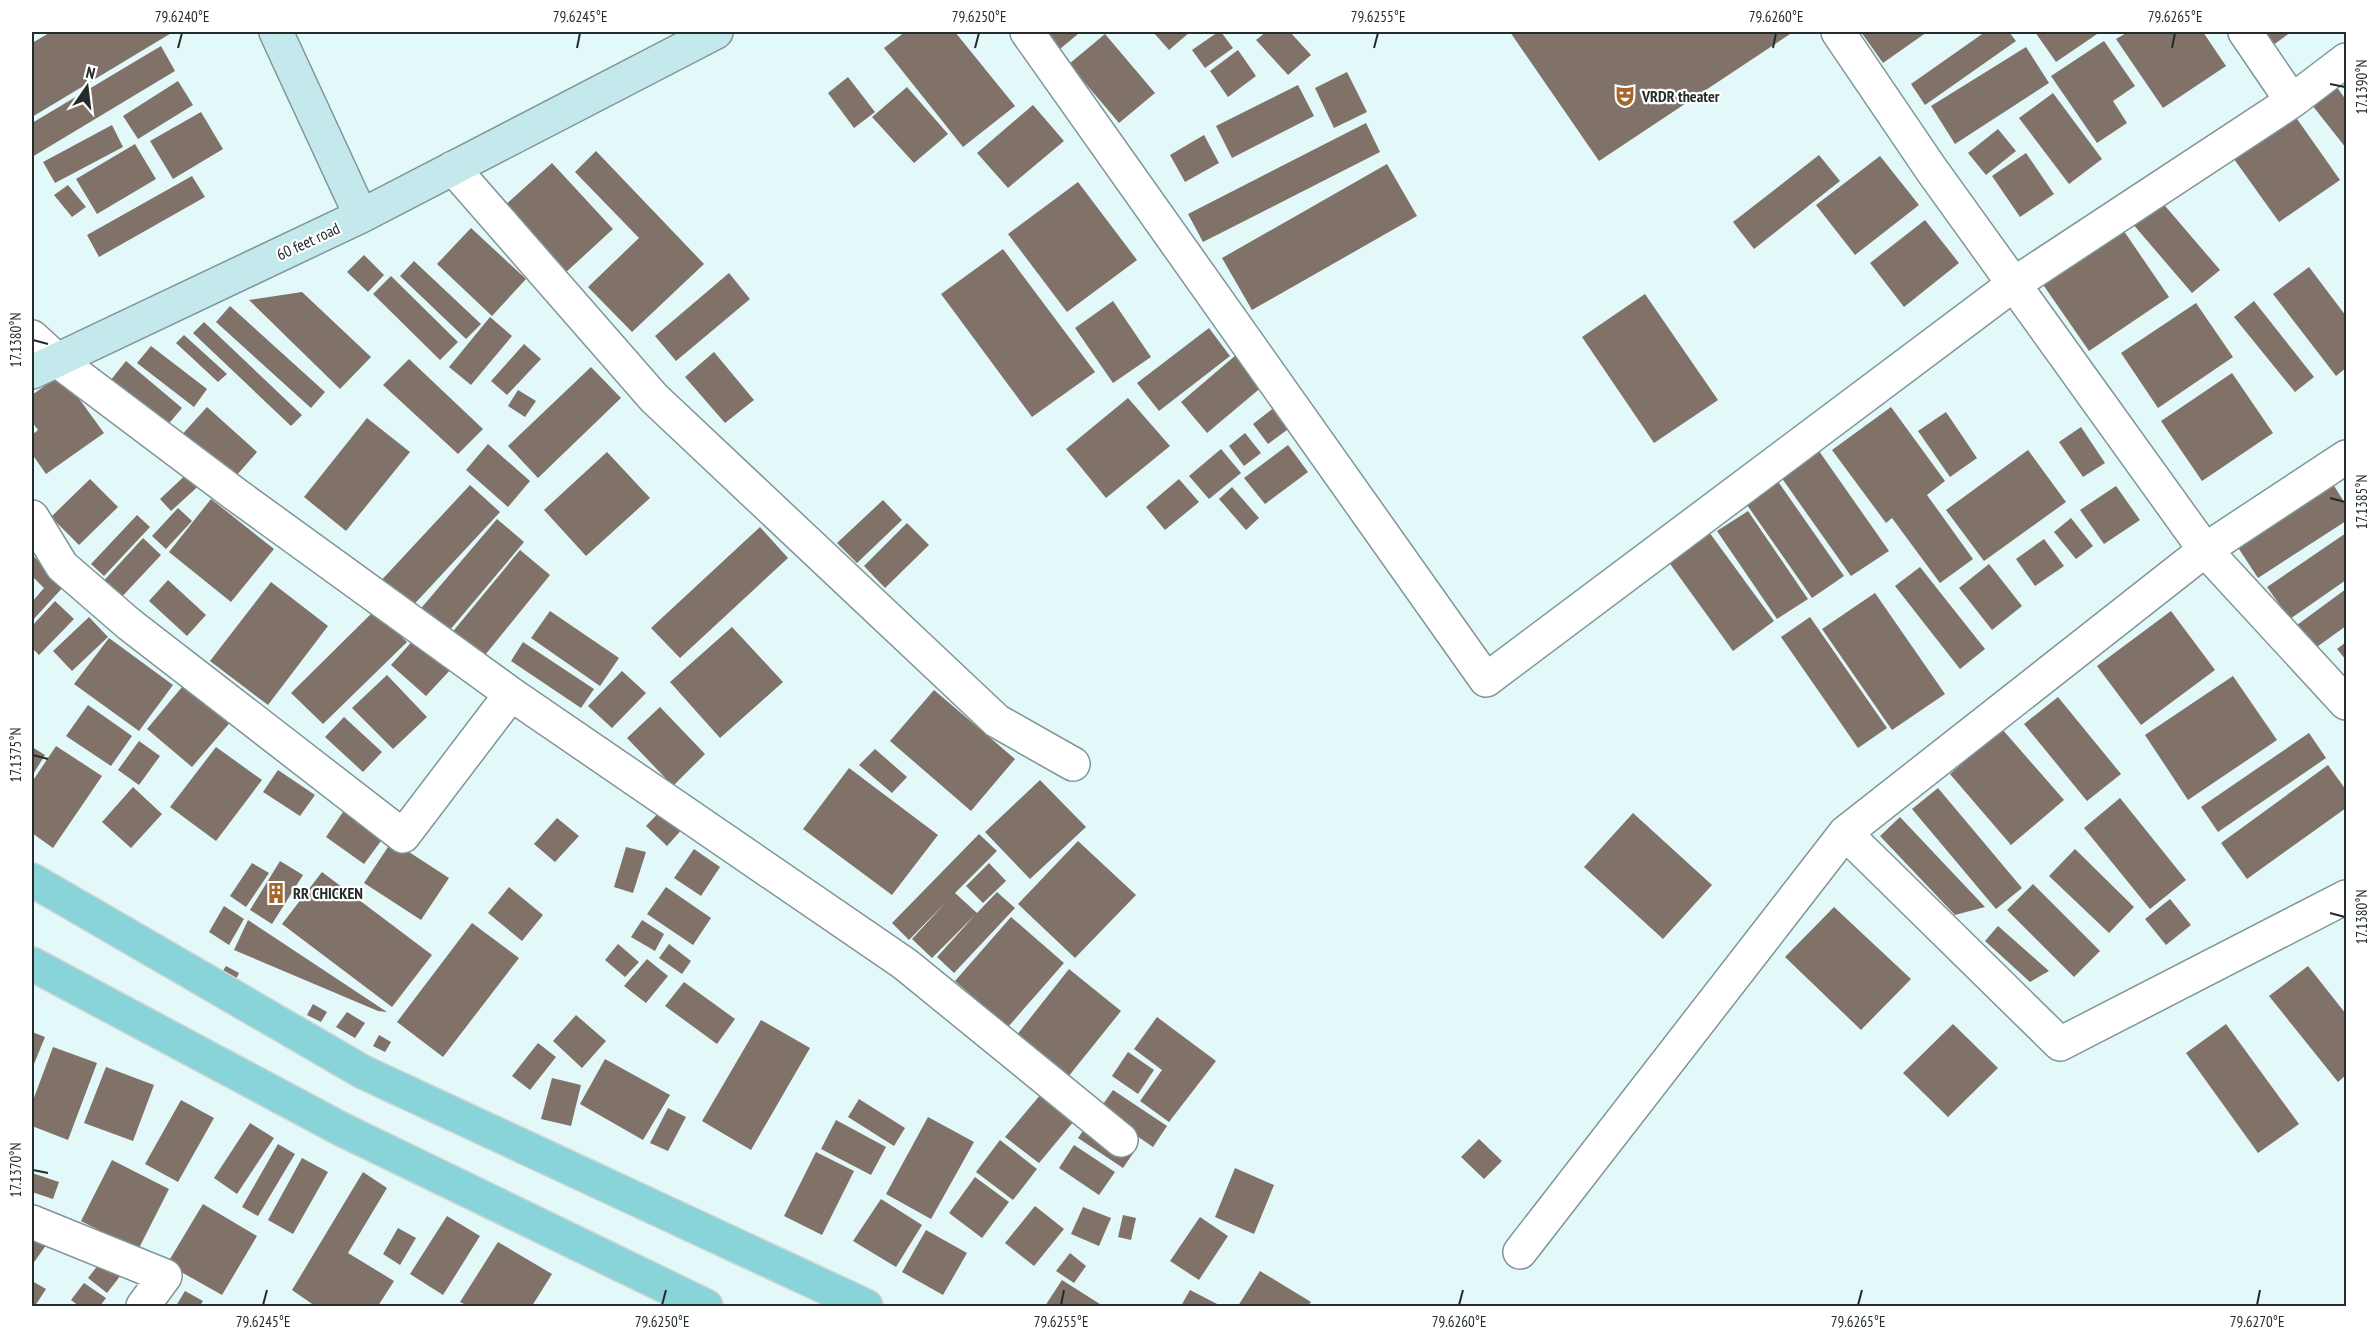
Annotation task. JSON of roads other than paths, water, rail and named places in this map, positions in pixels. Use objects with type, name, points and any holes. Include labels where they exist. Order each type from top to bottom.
[{"type":"main road","points":[[276,32],[361,216]]},
{"type":"main road","name":"60 feet road","points":[[44,366],[361,216],[716,32]]},
{"type":"main road","points":[[32,880],[363,1072],[866,1306]]},
{"type":"main road","points":[[32,964],[340,1129],[706,1306]]},
{"type":"street","points":[[1027,32],[1486,680],[2014,284],[2292,101],[2346,60]]},
{"type":"street","points":[[1838,32],[1931,169],[2205,550],[2346,703]]},
{"type":"street","points":[[2245,32],[2292,101]]},
{"type":"street","points":[[453,168],[654,398],[997,721],[1073,764]]},
{"type":"street","points":[[32,337],[44,366],[235,494],[511,694],[905,964],[1121,1140]]},
{"type":"street","points":[[1520,1252],[1845,833],[2205,550],[2346,457]]},
{"type":"street","points":[[32,517],[62,566],[121,617],[403,836],[511,694]]},
{"type":"street","points":[[1845,833],[2060,1044],[2346,897]]},
{"type":"street","points":[[32,1221],[165,1276],[143,1306]]},
{"type":"place","name":"VRDR theater","points":[[1625,96]]},
{"type":"place","name":"RR CHICKEN","points":[[276,893]]}]
